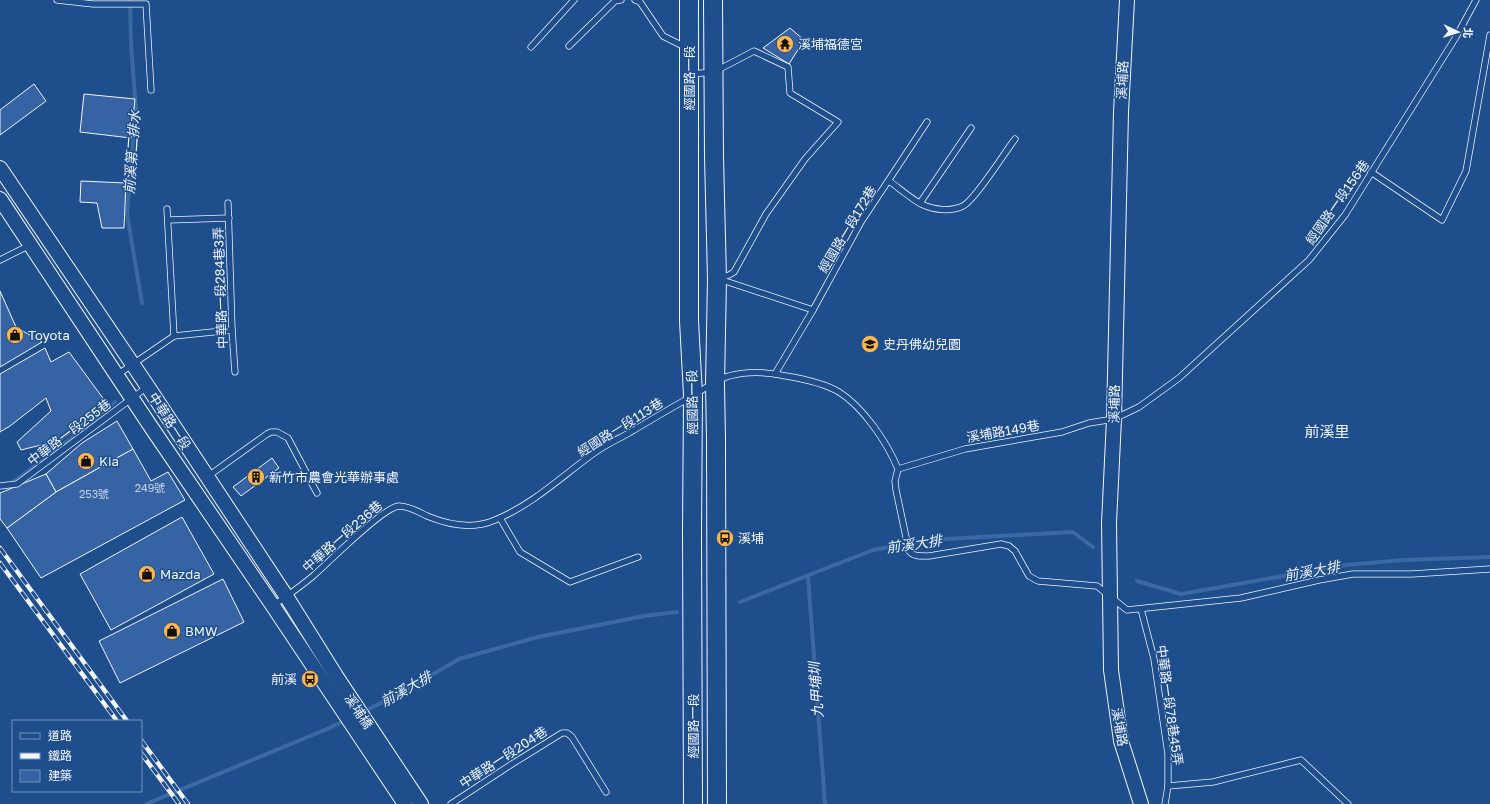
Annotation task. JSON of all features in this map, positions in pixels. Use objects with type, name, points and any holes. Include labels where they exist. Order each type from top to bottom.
[{"type":"main road","name":"經國路一段","points":[[689,0],[689,321],[693,395],[693,804]]},
{"type":"main road","name":"經國路一段","points":[[714,0],[717,804]]},
{"type":"street","name":"溪埔路","points":[[1127,0],[1121,112],[1114,420],[1109,523],[1111,670],[1121,741],[1141,804]]},
{"type":"street","name":"中華路一段","points":[[0,168],[148,387],[286,596],[330,679]]},
{"type":"street","name":"中華路一段","points":[[0,199],[132,399],[274,606],[330,679]]},
{"type":"street","name":"溪埔橋","points":[[330,679],[376,748]]},
{"type":"street","points":[[376,748],[405,804]]},
{"type":"street","points":[[376,748],[421,804]]},
{"type":"lane","points":[[57,0],[94,4],[146,4],[151,90]]},
{"type":"lane","points":[[531,47],[574,0]]},
{"type":"lane","points":[[569,46],[615,1],[621,0]]},
{"type":"lane","points":[[635,0],[640,2],[663,36],[689,49]]},
{"type":"lane","name":"經國路一段156巷","points":[[1114,420],[1139,407],[1179,378],[1310,260],[1345,215],[1456,37],[1476,0]]},
{"type":"lane","points":[[1371,172],[1442,220],[1466,171],[1490,35]]},
{"type":"lane","points":[[689,74],[714,72],[754,51],[788,67],[790,93],[838,122],[805,159],[766,214],[734,272],[716,279]]},
{"type":"lane","points":[[889,181],[927,122]]},
{"type":"lane","points":[[920,203],[971,128]]},
{"type":"lane","name":"經國路一段172巷","points":[[775,374],[862,222],[889,181],[920,203],[943,210],[953,210],[964,205],[973,197],[1015,139]]},
{"type":"lane","name":"中華路一段284巷3弄","points":[[228,203],[232,330],[235,372]]},
{"type":"lane","points":[[167,209],[174,336]]},
{"type":"lane","points":[[168,220],[228,218]]},
{"type":"lane","points":[[0,260],[30,245]]},
{"type":"lane","points":[[716,279],[813,310]]},
{"type":"lane","points":[[116,375],[174,336],[232,330]]},
{"type":"lane","points":[[715,384],[728,376],[752,373],[775,374],[797,378],[828,387],[839,393],[866,418],[875,429],[898,469],[895,481],[896,490],[909,550],[912,554],[929,556],[1001,544],[1009,546],[1014,551],[1028,576],[1038,581],[1096,586],[1127,610],[1241,598],[1319,580],[1353,574],[1412,574],[1490,569]]},
{"type":"lane","name":"經國路一段113巷","points":[[500,518],[517,511],[535,499],[598,450],[693,395],[715,384]]},
{"type":"lane","name":"中華路一段255巷","points":[[0,486],[17,484],[148,387]]},
{"type":"lane","name":"溪埔路149巷","points":[[898,469],[964,449],[1062,432],[1090,423],[1114,420]]},
{"type":"lane","points":[[207,477],[267,434],[277,432],[288,438],[317,493]]},
{"type":"lane","name":"中華路一段236巷","points":[[274,606],[312,576],[375,520],[393,507],[400,506],[440,521],[461,526],[483,524],[500,518]]},
{"type":"lane","points":[[500,518],[520,552],[570,582],[638,558]]},
{"type":"lane","name":"中華路一段78巷45弄","points":[[1141,609],[1154,659],[1164,721],[1168,754],[1168,786],[1165,804]]},
{"type":"lane","name":"中華路一段204巷","points":[[451,804],[562,733],[567,733],[572,737],[606,792]]},
{"type":"lane","points":[[1168,786],[1213,782],[1301,760],[1348,804]]},
{"type":"building","name":"溪埔福德宮","points":[[790,28],[804,40],[789,64],[763,48]]},
{"type":"building","points":[[34,84],[46,101],[0,135],[0,110]]},
{"type":"building","points":[[84,94],[135,99],[131,138],[80,132]]},
{"type":"building","points":[[81,181],[126,183],[124,228],[102,228],[97,203],[80,202]]},
{"type":"building","name":"Toyota","points":[[0,291],[16,327],[42,342],[0,367]]},
{"type":"building","points":[[45,348],[51,362],[69,352],[108,405],[61,440],[21,450],[17,442],[51,411],[46,398],[0,432],[0,374]]},
{"type":"building","name":"Kia","points":[[117,421],[133,449],[56,492],[46,474],[82,443]]},
{"type":"building","points":[[133,449],[151,481],[168,472],[185,500],[41,578],[7,528],[56,492]]},
{"type":"building","name":"新竹市農會光華辦事處","points":[[272,458],[279,468],[241,496],[233,487]]},
{"type":"building","points":[[46,474],[56,492],[7,528],[0,519],[0,493]]},
{"type":"building","name":"Mazda","points":[[182,517],[214,574],[111,630],[80,574]]},
{"type":"building","name":"BMW","points":[[223,579],[244,622],[120,683],[99,641]]},
{"type":"waterway","name":"前溪第二排水","points":[[130,0],[131,44],[136,110],[127,214],[142,303]]},
{"type":"waterway","points":[[13,482],[44,460],[115,402]]},
{"type":"waterway","name":"前溪大排","points":[[740,602],[873,550],[927,540],[1073,532],[1093,547]]},
{"type":"waterway","name":"前溪大排","points":[[1137,581],[1181,594],[1346,565],[1404,560],[1490,557]]},
{"type":"waterway","name":"九甲埔圳","points":[[808,576],[825,804]]},
{"type":"waterway","name":"前溪大排","points":[[363,712],[399,694],[459,659],[538,637],[644,616],[677,612]]},
{"type":"waterway","name":"前溪大排","points":[[146,804],[346,720]]},
{"type":"railway","points":[[0,548],[126,720]]},
{"type":"railway","points":[[0,563],[116,720]]},
{"type":"railway","points":[[142,741],[188,804]]},
{"type":"railway","points":[[142,754],[179,804]]},
{"type":"place","name":"溪埔福德宮","points":[[785,44]]},
{"type":"place","name":"Toyota","points":[[15,335]]},
{"type":"place","name":"史丹佛幼兒園","points":[[870,344]]},
{"type":"place","name":"Kia","points":[[86,461]]},
{"type":"place","name":"新竹市農會光華辦事處","points":[[256,477]]},
{"type":"place","name":"溪埔","points":[[725,538]]},
{"type":"place","name":"Mazda","points":[[147,574]]},
{"type":"place","name":"BMW","points":[[172,631]]},
{"type":"place","name":"前溪","points":[[310,679]]},
{"type":"district","name":"前溪里","points":[[1327,432]]}]
